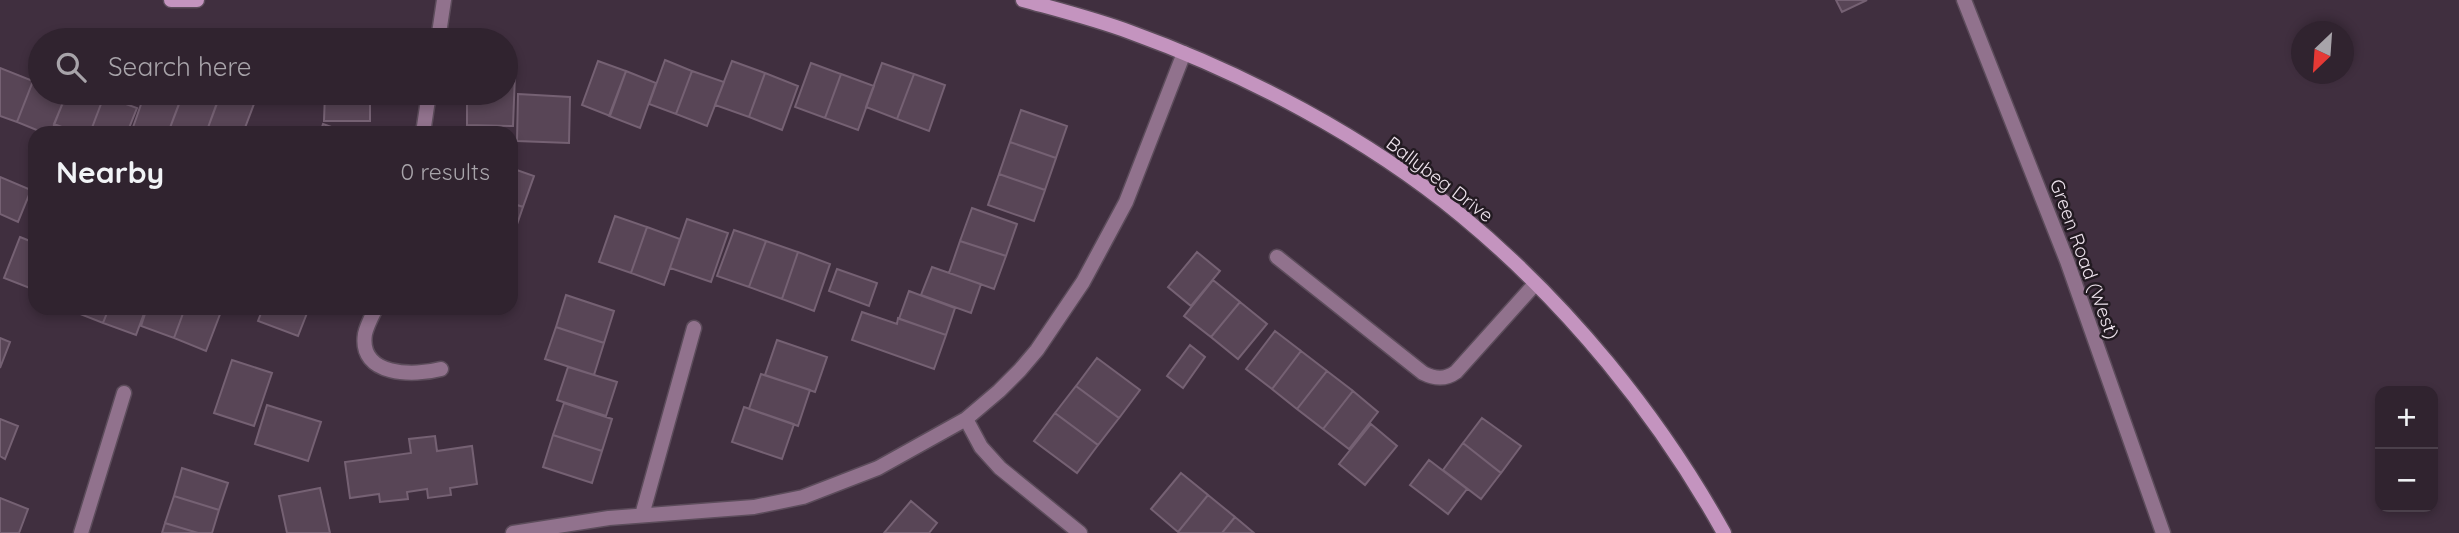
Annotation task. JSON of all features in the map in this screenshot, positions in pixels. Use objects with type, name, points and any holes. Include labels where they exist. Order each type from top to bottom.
[{"type":"street","points":[[171,0],[197,0]]},
{"type":"street","points":[[440,28],[444,0]]},
{"type":"street","name":"Ballybeg Drive","points":[[1023,0],[1128,31],[1184,53],[1268,92],[1391,165],[1460,215],[1535,284],[1595,349],[1655,424],[1724,533]]},
{"type":"street","name":"Green Road (West)","points":[[1964,0],[2067,261],[2163,533]]},
{"type":"street","points":[[513,533],[576,522],[754,506],[803,497],[878,468],[966,419],[1020,370],[1037,350],[1083,282],[1126,202],[1184,53]]},
{"type":"street","points":[[424,126],[427,105]]},
{"type":"street","points":[[1277,257],[1423,373],[1435,377],[1447,377],[1456,372],[1535,284]]},
{"type":"street","points":[[373,315],[365,333],[367,351],[373,360],[394,373],[409,375],[441,369]]},
{"type":"street","points":[[642,515],[694,328]]},
{"type":"street","points":[[81,533],[124,393]]},
{"type":"street","points":[[966,419],[981,447],[995,463],[1080,533]]},
{"type":"building","points":[[1836,0],[1867,0],[1842,12]]},
{"type":"building","points":[[665,60],[692,71],[676,114],[649,104]]},
{"type":"building","points":[[598,61],[626,71],[610,116],[582,105]]},
{"type":"building","points":[[732,61],[765,73],[749,117],[715,105]]},
{"type":"building","points":[[811,63],[841,74],[825,118],[795,107]]},
{"type":"building","points":[[882,63],[914,74],[897,119],[866,107]]},
{"type":"building","points":[[0,68],[28,79],[28,94],[17,122],[0,116]]},
{"type":"building","points":[[626,71],[656,83],[640,128],[609,116]]},
{"type":"building","points":[[692,71],[724,82],[707,126],[676,114]]},
{"type":"building","points":[[765,73],[798,86],[782,130],[749,117]]},
{"type":"building","points":[[841,74],[874,86],[858,130],[825,118]]},
{"type":"building","points":[[914,74],[945,85],[929,131],[897,119]]},
{"type":"building","points":[[28,94],[28,105],[62,105],[54,126],[28,126],[17,122]]},
{"type":"building","points":[[518,94],[570,97],[569,143],[518,141]]},
{"type":"building","points":[[62,105],[101,105],[93,126],[54,124]]},
{"type":"building","points":[[101,105],[129,105],[137,108],[130,126],[93,126]]},
{"type":"building","points":[[141,105],[179,105],[171,126],[133,126]]},
{"type":"building","points":[[178,105],[216,105],[209,126],[171,126]]},
{"type":"building","points":[[216,105],[254,105],[246,126],[209,126]]},
{"type":"building","points":[[325,105],[370,105],[370,121],[324,121]]},
{"type":"building","points":[[467,105],[514,105],[513,126],[467,125]]},
{"type":"building","points":[[1021,110],[1067,126],[1056,158],[1010,142]]},
{"type":"building","points":[[1010,142],[1056,158],[1045,190],[999,174]]},
{"type":"building","points":[[518,170],[534,176],[523,207],[518,205]]},
{"type":"building","points":[[999,174],[1045,190],[1034,221],[988,205]]},
{"type":"building","points":[[0,177],[28,189],[28,197],[18,222],[0,214]]},
{"type":"building","points":[[518,205],[523,207],[518,222]]},
{"type":"building","points":[[972,208],[1017,224],[1006,256],[960,241]]},
{"type":"building","points":[[615,216],[647,227],[631,273],[599,262]]},
{"type":"building","points":[[687,219],[728,233],[711,282],[670,268]]},
{"type":"building","points":[[647,227],[680,239],[664,285],[631,273]]},
{"type":"building","points":[[734,230],[766,241],[749,287],[717,276]]},
{"type":"building","points":[[20,237],[28,240],[28,287],[4,278]]},
{"type":"building","points":[[766,241],[798,252],[782,299],[749,287]]},
{"type":"building","points":[[960,241],[1006,256],[994,289],[949,273]]},
{"type":"building","points":[[798,252],[830,264],[814,311],[782,299]]},
{"type":"building","points":[[1197,252],[1220,271],[1191,306],[1168,287]]},
{"type":"building","points":[[932,267],[981,284],[971,313],[921,295]]},
{"type":"building","points":[[837,269],[877,283],[869,306],[829,291]]},
{"type":"building","points":[[1213,280],[1240,302],[1211,337],[1184,316]]},
{"type":"building","points":[[909,291],[955,308],[946,335],[899,319]]},
{"type":"building","points":[[566,295],[614,311],[604,343],[556,327]]},
{"type":"building","points":[[1240,302],[1267,324],[1238,359],[1211,337]]},
{"type":"building","points":[[862,312],[897,324],[898,318],[946,335],[934,369],[852,340]]},
{"type":"building","points":[[83,315],[106,315],[103,323]]},
{"type":"building","points":[[106,315],[143,315],[136,335],[103,323]]},
{"type":"building","points":[[145,315],[182,315],[174,338],[141,326]]},
{"type":"building","points":[[182,315],[220,315],[206,351],[174,338]]},
{"type":"building","points":[[260,315],[306,315],[298,336],[258,321]]},
{"type":"building","points":[[556,327],[604,343],[594,375],[545,359]]},
{"type":"building","points":[[1275,331],[1301,351],[1272,389],[1246,369]]},
{"type":"building","points":[[0,338],[10,342],[0,368]]},
{"type":"building","points":[[777,340],[827,357],[815,392],[765,375]]},
{"type":"building","points":[[1190,345],[1205,357],[1183,388],[1167,376]]},
{"type":"building","points":[[1301,351],[1327,371],[1297,409],[1272,389]]},
{"type":"building","points":[[1097,358],[1140,390],[1119,418],[1076,386]]},
{"type":"building","points":[[232,360],[272,373],[254,426],[214,413]]},
{"type":"building","points":[[568,367],[617,382],[606,416],[557,400]]},
{"type":"building","points":[[1327,371],[1353,391],[1323,429],[1297,409]]},
{"type":"building","points":[[761,374],[810,390],[798,426],[749,409]]},
{"type":"building","points":[[1076,386],[1119,418],[1098,445],[1055,413]]},
{"type":"building","points":[[1353,391],[1378,412],[1349,449],[1323,429]]},
{"type":"building","points":[[564,403],[612,419],[602,451],[553,435]]},
{"type":"building","points":[[267,405],[321,422],[308,461],[255,444]]},
{"type":"building","points":[[744,407],[794,424],[782,459],[732,442]]},
{"type":"building","points":[[1055,413],[1098,445],[1077,473],[1034,441]]},
{"type":"building","points":[[1482,418],[1521,446],[1501,473],[1463,443]]},
{"type":"building","points":[[0,419],[18,426],[5,459],[0,456]]},
{"type":"building","points":[[1371,424],[1397,446],[1365,485],[1339,464]]},
{"type":"building","points":[[553,435],[602,451],[592,483],[543,467]]},
{"type":"building","points":[[435,436],[437,451],[472,446],[477,484],[450,488],[451,495],[428,498],[427,489],[407,492],[408,499],[380,502],[379,494],[350,498],[345,462],[411,453],[409,439]]},
{"type":"building","points":[[1463,443],[1501,473],[1481,499],[1443,470]]},
{"type":"building","points":[[1429,460],[1467,489],[1448,514],[1410,485]]},
{"type":"building","points":[[182,468],[228,483],[219,510],[174,496]]},
{"type":"building","points":[[1181,473],[1208,495],[1178,532],[1151,509]]},
{"type":"building","points":[[320,488],[330,533],[287,533],[279,496]]},
{"type":"building","points":[[1208,495],[1235,517],[1222,533],[1179,533],[1178,532]]},
{"type":"building","points":[[174,496],[219,510],[212,533],[198,533],[165,523]]},
{"type":"building","points":[[0,498],[28,509],[19,533],[0,533]]},
{"type":"building","points":[[911,501],[937,523],[929,533],[884,533]]},
{"type":"building","points":[[1235,517],[1254,533],[1222,533]]},
{"type":"building","points":[[165,523],[198,533],[162,533]]}]
